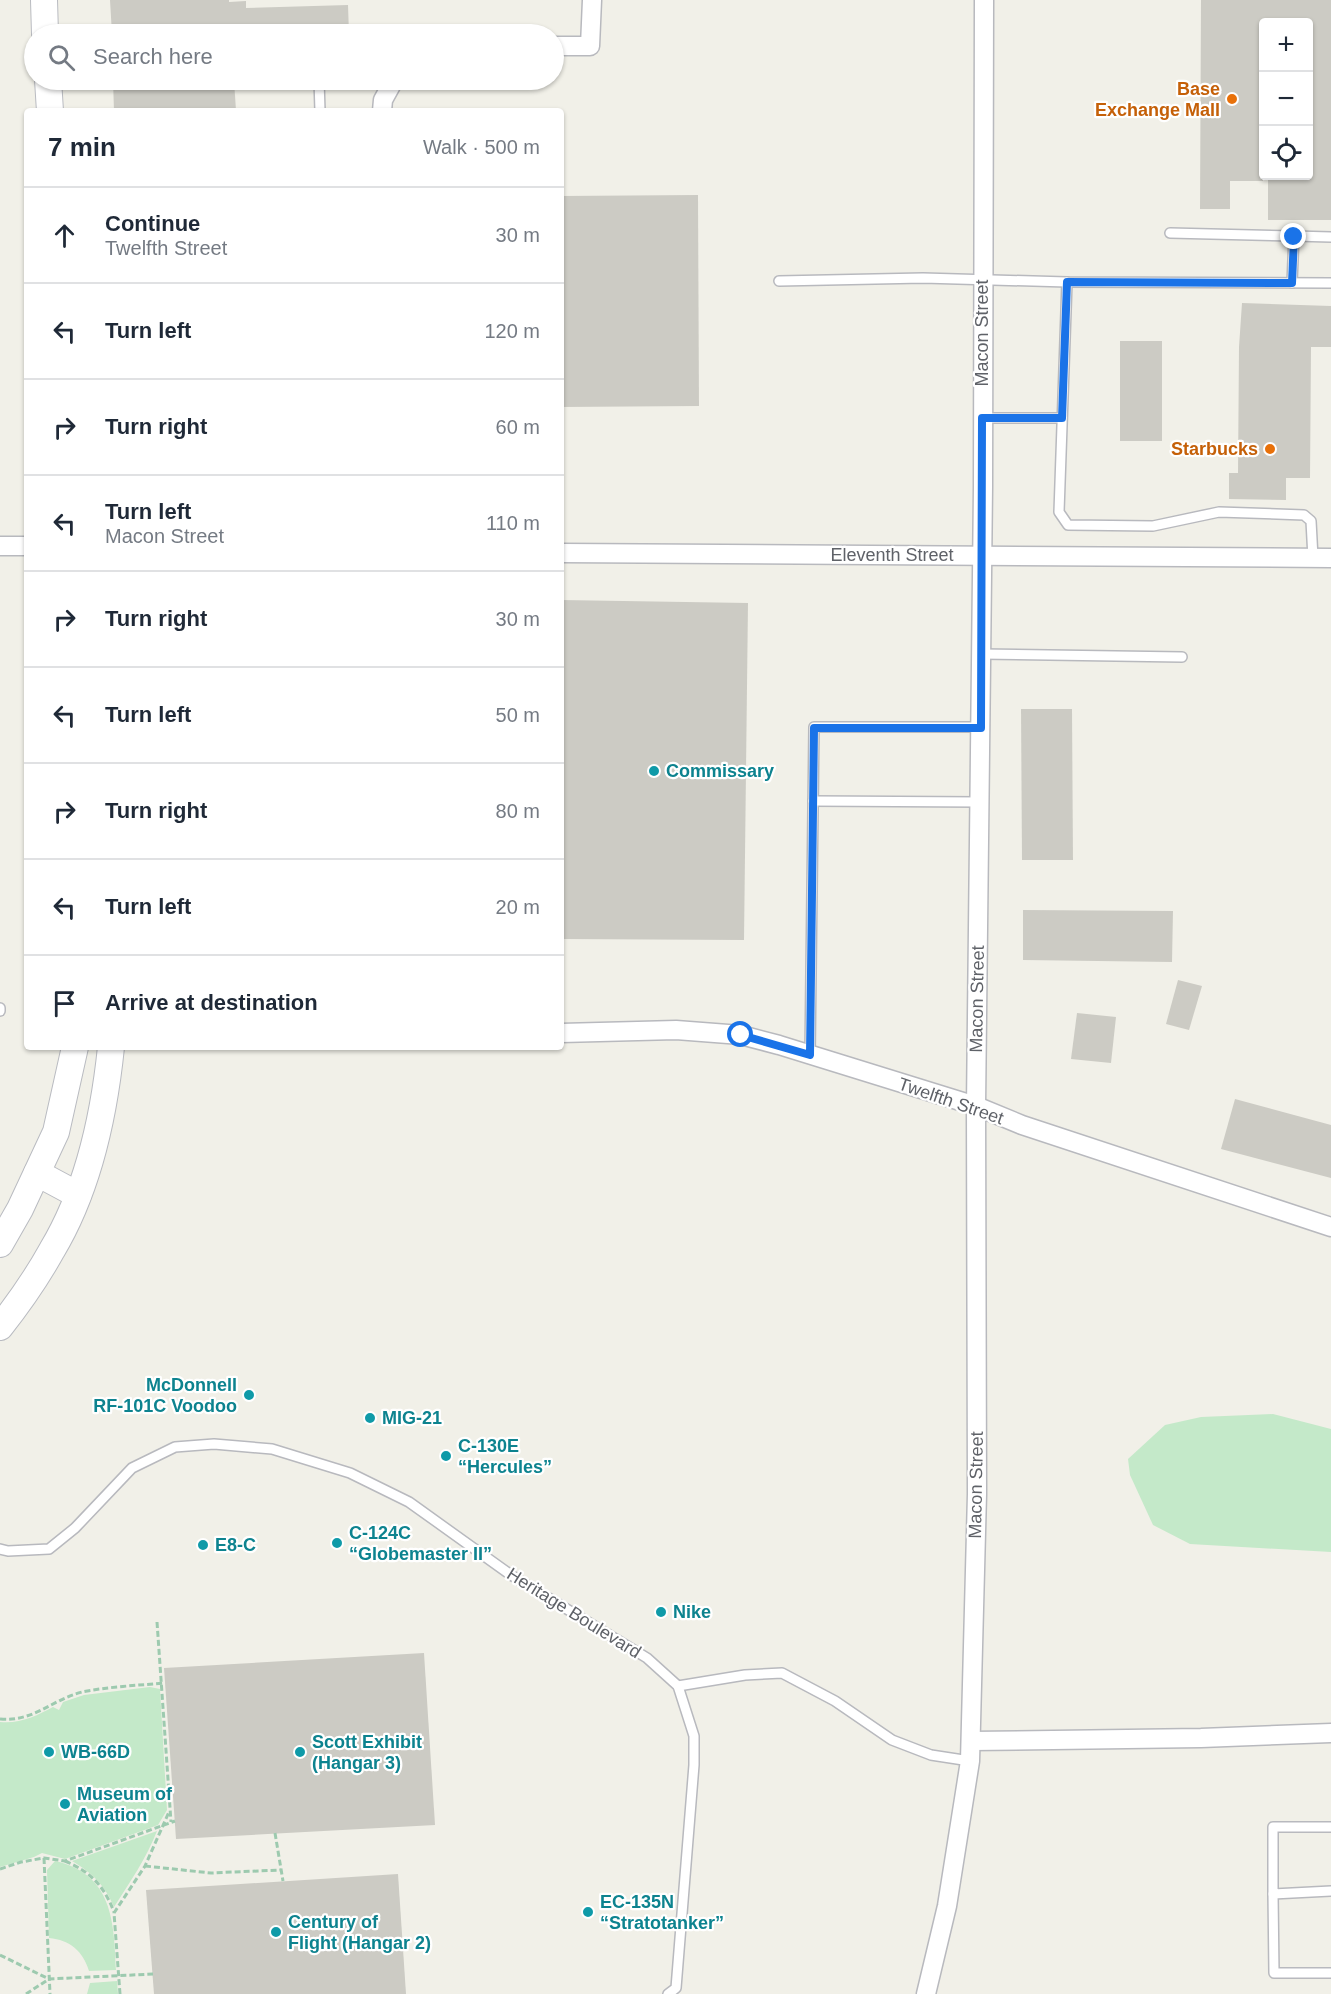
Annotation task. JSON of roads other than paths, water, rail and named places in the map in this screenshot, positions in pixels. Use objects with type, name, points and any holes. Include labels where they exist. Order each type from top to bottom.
[{"type":"street","points":[[44,0],[45,24]]},
{"type":"street","points":[[564,46],[590,46],[592,0]]},
{"type":"street","name":"Macon Street","points":[[926,1994],[947,1906],[970,1761],[971,1741],[977,1494],[976,1106],[983,555],[984,0]]},
{"type":"street","points":[[49,90],[50,108]]},
{"type":"street","points":[[382,108],[383,100],[388,90]]},
{"type":"street","points":[[0,546],[24,546]]},
{"type":"street","name":"Eleventh Street","points":[[564,553],[1322,558]]},
{"type":"street","name":"Twelfth Street","points":[[564,1033],[676,1030],[741,1035],[976,1106],[1022,1125],[1331,1227]]},
{"type":"street","points":[[0,1244],[20,1209],[56,1132],[74,1050]]},
{"type":"street","points":[[0,1327],[53,1249],[78,1195],[99,1125],[111,1050]]},
{"type":"street","points":[[37,1173],[78,1195]]},
{"type":"street","points":[[971,1741],[1331,1734]]},
{"type":"lane","points":[[319,90],[320,108]]},
{"type":"lane","points":[[1170,232],[1331,237]]},
{"type":"lane","points":[[1292,283],[1294,237]]},
{"type":"lane","points":[[779,281],[923,278],[1067,282],[1331,284]]},
{"type":"lane","points":[[1067,282],[1059,512],[1068,525],[1153,526],[1219,512],[1304,515],[1311,521],[1322,558]]},
{"type":"lane","points":[[982,418],[1062,418]]},
{"type":"lane","points":[[981,654],[1182,657]]},
{"type":"lane","points":[[810,1055],[814,728],[981,728]]},
{"type":"lane","points":[[813,801],[980,802]]},
{"type":"lane","name":"Heritage Boulevard","points":[[0,1549],[8,1551],[49,1549],[75,1528],[132,1468],[175,1447],[214,1444],[272,1449],[350,1473],[409,1502],[512,1575],[646,1658],[678,1686]]},
{"type":"lane","points":[[668,1994],[676,1988],[694,1765],[694,1736],[678,1686],[746,1675],[782,1673],[835,1701],[892,1740],[931,1755],[970,1761]]},
{"type":"lane","points":[[1331,1827],[1273,1827],[1274,1973],[1331,1973]]},
{"type":"lane","points":[[1273,1894],[1331,1891]]},
{"type":"place","name":"Base Exchange Mall","points":[[1232,99]]},
{"type":"place","name":"Starbucks","points":[[1270,449]]},
{"type":"place","name":"Commissary","points":[[654,771]]},
{"type":"place","name":"McDonnell RF-101C Voodoo","points":[[249,1395]]},
{"type":"place","name":"MIG-21","points":[[370,1418]]},
{"type":"place","name":"C-130E “Hercules”","points":[[446,1456]]},
{"type":"place","name":"C-124C “Globemaster II”","points":[[337,1543]]},
{"type":"place","name":"E8-C","points":[[203,1545]]},
{"type":"place","name":"Nike","points":[[661,1612]]},
{"type":"place","name":"WB-66D","points":[[49,1752]]},
{"type":"place","name":"Scott Exhibit (Hangar 3)","points":[[300,1752]]},
{"type":"place","name":"Museum of Aviation","points":[[65,1804]]},
{"type":"place","name":"EC-135N “Stratotanker”","points":[[588,1912]]},
{"type":"place","name":"Century of Flight (Hangar 2)","points":[[276,1932]]}]
